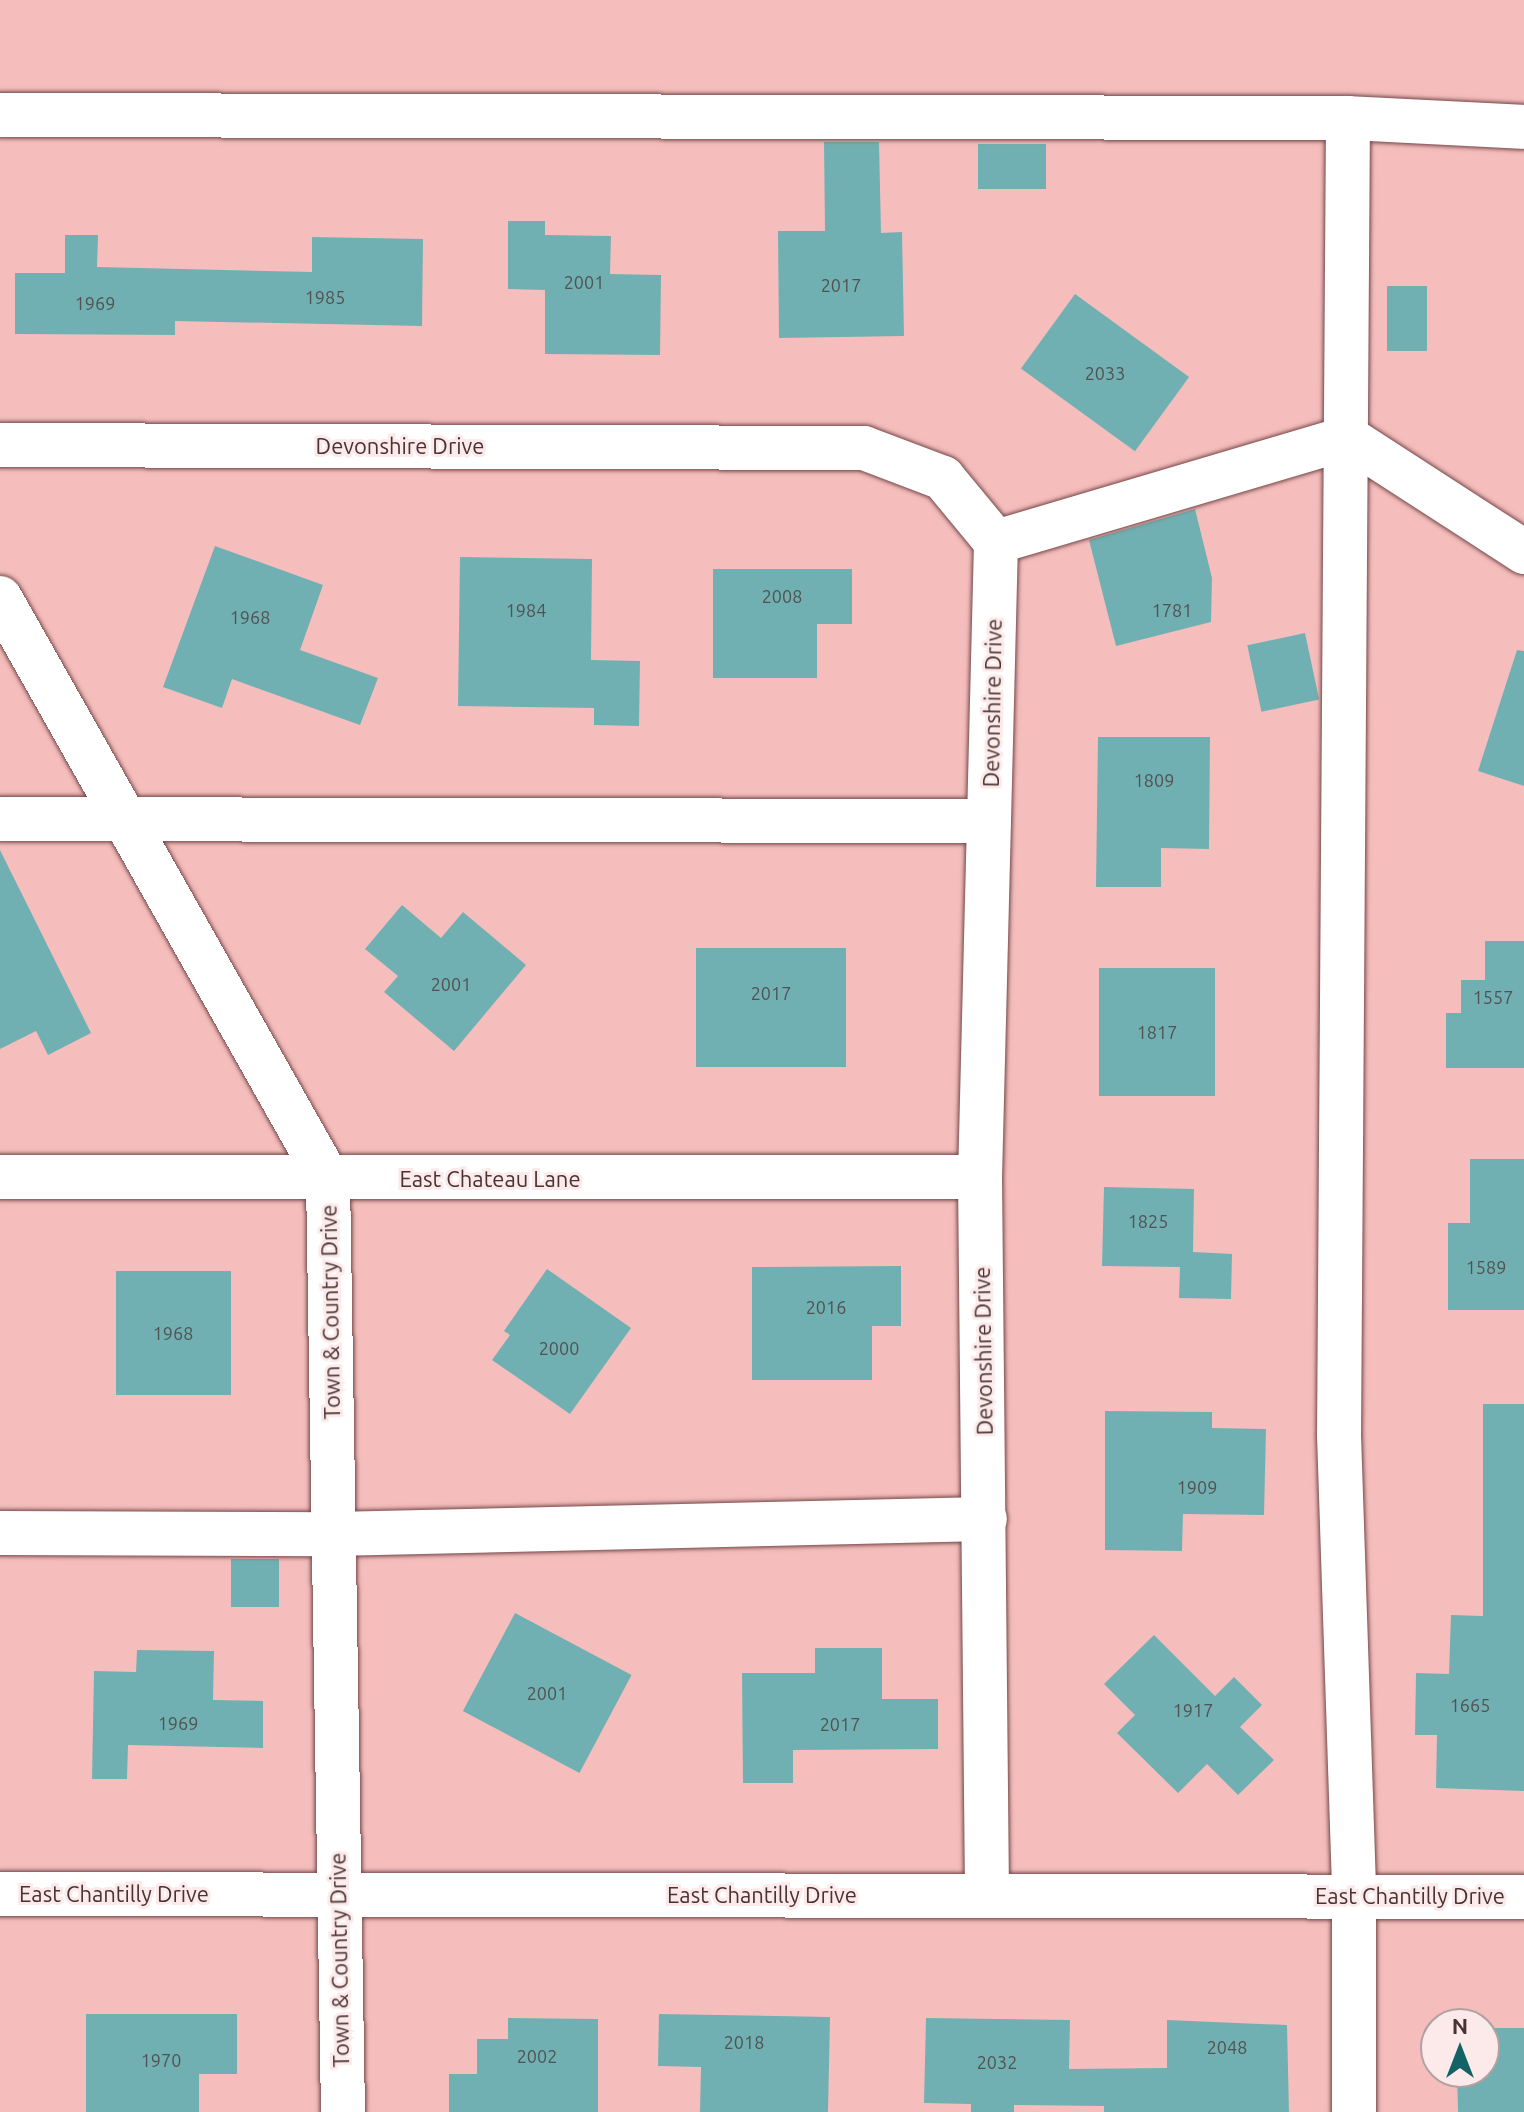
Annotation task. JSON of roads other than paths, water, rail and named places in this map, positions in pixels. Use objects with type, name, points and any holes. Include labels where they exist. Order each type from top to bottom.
[{"type":"street","points":[[0,115],[1348,118],[1524,127]]},
{"type":"street","points":[[1348,118],[1339,1435],[1354,1896],[1354,2112]]},
{"type":"street","points":[[996,542],[1348,438],[1524,552]]},
{"type":"street","name":"Devonshire Drive","points":[[0,445],[864,448],[943,478],[996,542],[980,1177],[987,1895]]},
{"type":"street","name":"Town & Country Drive","points":[[0,598],[328,1179],[337,1894],[343,2112]]},
{"type":"street","points":[[0,819],[989,821]]},
{"type":"street","name":"East Chateau Lane","points":[[0,1177],[980,1177]]},
{"type":"street","points":[[0,1533],[333,1534],[985,1519]]},
{"type":"street","name":"East Chantilly Drive","points":[[0,1894],[1524,1897]]}]
